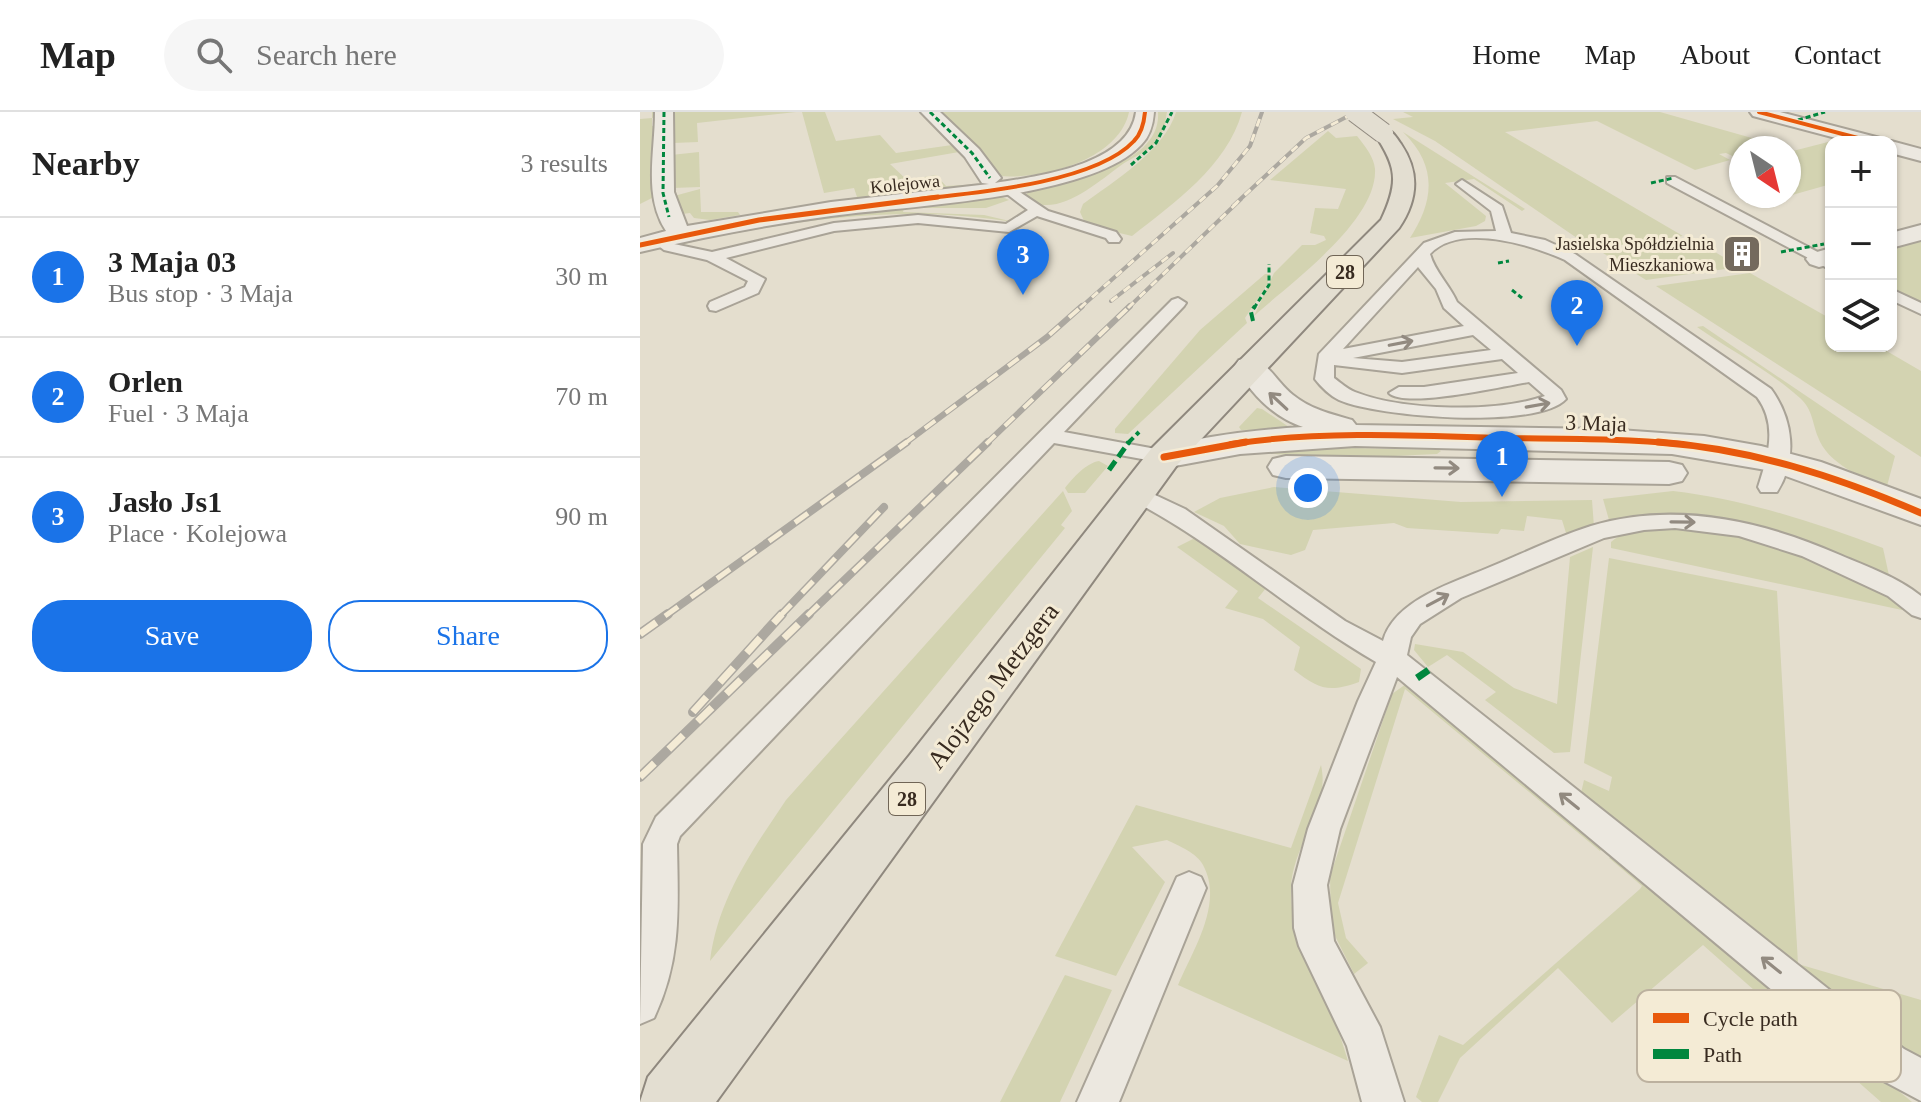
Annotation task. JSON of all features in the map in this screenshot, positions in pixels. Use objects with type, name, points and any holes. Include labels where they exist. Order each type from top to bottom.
[{"type":"main road","name":"28","points":[[1151,476],[1250,367],[1391,223],[1407,181],[1402,159],[1383,133],[1355,112]]},
{"type":"main road","name":"Alojzego Metzgera","points":[[673,1102],[1151,476]]},
{"type":"street","points":[[664,112],[664,203],[673,226],[681,235]]},
{"type":"street","points":[[930,112],[999,183]]},
{"type":"street","name":"Kolejowa","points":[[649,243],[756,219],[999,183],[1046,180],[1113,157],[1131,145],[1144,126],[1145,112]]},
{"type":"street","points":[[1759,112],[1850,136]]},
{"type":"street","points":[[1794,121],[1825,112]]},
{"type":"street","points":[[1897,149],[1921,155]]},
{"type":"street","points":[[1897,239],[1921,232]]},
{"type":"street","name":"3 Maja","points":[[1250,367],[1272,396],[1295,415],[1370,435]]},
{"type":"street","name":"3 Maja","points":[[1151,476],[1231,442],[1370,435],[1682,445],[1773,474],[1833,507],[1921,541]]},
{"type":"street","name":"3 Maja","points":[[1151,476],[1279,467],[1773,474],[1849,483],[1921,513]]},
{"type":"lane","points":[[1671,180],[1825,259]]},
{"type":"lane","points":[[999,183],[1036,211],[1066,225],[1111,235],[1114,239]]},
{"type":"lane","points":[[1462,184],[1497,209],[1504,235]]},
{"type":"lane","points":[[712,257],[834,227],[918,219],[1009,228],[1036,211]]},
{"type":"lane","points":[[1324,366],[1429,246],[1450,237],[1504,235],[1540,243],[1576,260],[1764,393],[1772,402],[1780,422],[1773,474]]},
{"type":"lane","points":[[649,243],[712,257],[757,279],[752,290],[716,306]]},
{"type":"lane","points":[[1324,366],[1332,389],[1357,402],[1385,407],[1474,411],[1553,402],[1554,394],[1450,304],[1443,288],[1427,270],[1422,253]]},
{"type":"lane","points":[[1897,297],[1921,309]]},
{"type":"lane","points":[[640,1005],[650,988],[656,964],[660,844],[668,827],[1178,303]]},
{"type":"lane","points":[[1324,366],[1477,329]]},
{"type":"lane","points":[[1324,366],[1398,370],[1507,353]]},
{"type":"lane","points":[[1324,366],[1356,387],[1405,393],[1533,376]]},
{"type":"lane","points":[[1049,436],[1151,476],[1177,514],[1336,627],[1392,658],[1800,990]]},
{"type":"lane","points":[[1383,1102],[1366,1041],[1317,946],[1312,928],[1310,896],[1315,858],[1324,829],[1403,625],[1422,609],[1452,592],[1598,532],[1659,521],[1707,523],[1764,535],[1868,575],[1897,590],[1921,609]]},
{"type":"lane","points":[[1098,1102],[1189,888]]},
{"type":"lane","points":[[1901,1069],[1921,1081]]},
{"type":"green space","points":[[672,112],[796,112],[697,123],[698,142],[673,143]]},
{"type":"green space","points":[[802,112],[825,112],[836,141],[880,135],[896,153],[952,145],[959,152],[890,164],[907,180],[936,175],[946,186],[982,184],[846,199],[857,197],[854,188],[824,193]]},
{"type":"green space","points":[[1129,112],[1122,129],[1111,143],[1076,164],[1036,174],[999,176],[939,114]]},
{"type":"green space","points":[[1158,112],[1167,112],[1163,131],[1157,141],[1076,197],[1050,205],[1037,204],[1026,198],[1028,190],[1088,175],[1129,158],[1145,146],[1155,130]]},
{"type":"green space","points":[[1176,112],[1242,112],[1235,131],[1212,166],[1181,197],[1132,236],[1086,225],[1080,212],[1083,204],[1150,152],[1170,126]]},
{"type":"green space","points":[[1403,112],[1660,112],[1745,136],[1729,136],[1729,154],[1719,154],[1729,160],[1695,170],[1597,121],[1505,132],[1683,236],[1593,249],[1435,141],[1393,119],[1413,117]]},
{"type":"green space","points":[[652,118],[652,126],[658,126],[654,197],[640,204],[640,119]]},
{"type":"green space","points":[[1328,131],[1336,138],[1357,136],[1374,165],[1372,189],[1362,209],[1329,250],[1254,316],[1274,273],[1302,245],[1315,245],[1326,240],[1324,236],[1310,233],[1315,208],[1338,209],[1346,189],[1270,180]]},
{"type":"green space","points":[[1403,132],[1525,209],[1522,211],[1474,179],[1445,183],[1486,216],[1485,221],[1476,226],[1410,238],[1423,212],[1429,186],[1423,159]]},
{"type":"green space","points":[[1825,143],[1825,186],[1801,193],[1801,149]]},
{"type":"green space","points":[[699,152],[700,187],[673,188],[671,155]]},
{"type":"green space","points":[[700,189],[701,212],[738,212],[740,215],[710,220],[694,218],[690,213],[682,214],[674,196]]},
{"type":"green space","points":[[1000,196],[1009,200],[986,208],[904,208],[903,212],[984,215],[1018,223],[951,215],[883,215],[815,220],[682,245],[681,241],[791,219]]},
{"type":"green space","points":[[1695,240],[1740,267],[1646,280],[1603,253]]},
{"type":"green space","points":[[1921,240],[1921,302],[1897,293],[1897,247]]},
{"type":"green space","points":[[1750,273],[1825,316],[1825,352],[1888,352],[1921,371],[1921,457],[1656,286]]},
{"type":"green space","points":[[1265,274],[1270,274],[1267,285],[1245,318],[1247,323],[1128,434],[1115,433],[1115,429],[1200,330]]},
{"type":"green space","points":[[1703,326],[1895,456],[1887,486],[1837,462],[1823,446],[1810,412],[1800,398],[1697,327]]},
{"type":"green space","points":[[1257,408],[1292,429],[1241,430],[1239,427]]},
{"type":"green space","points":[[1257,446],[1441,451],[1437,454],[1329,459],[1254,452]]},
{"type":"green space","points":[[1099,461],[1108,466],[1085,493],[1068,493],[1065,488],[1076,476]]},
{"type":"green space","points":[[1274,487],[1461,502],[1592,500],[1594,527],[1552,543],[1566,533],[1562,520],[1527,516],[1524,531],[1501,529],[1498,534],[1407,528],[1394,523],[1313,530],[1305,550],[1291,555],[1240,544],[1224,526],[1194,512],[1220,498]]},
{"type":"green space","points":[[1063,491],[1072,511],[1061,525],[1065,528],[710,961],[720,916],[738,876],[786,800]]},
{"type":"green space","points":[[1673,491],[1780,513],[1883,548],[1890,580],[1841,557],[1655,516],[1609,520],[1603,499]]},
{"type":"green space","points":[[1686,527],[1771,545],[1827,564],[1879,590],[1903,606],[1902,610],[1611,548],[1611,542],[1628,533]]},
{"type":"green space","points":[[1193,539],[1207,543],[1266,588],[1258,598],[1361,669],[1359,682],[1324,687],[1294,670],[1300,647],[1263,619],[1225,608],[1238,591],[1177,547]]},
{"type":"green space","points":[[1593,547],[1570,752],[1554,753],[1485,700],[1496,692],[1447,655],[1428,667],[1414,650],[1415,644],[1463,652],[1514,688],[1557,704],[1570,557]]},
{"type":"green space","points":[[1609,558],[1777,591],[1798,964],[1887,990],[1825,990],[1581,793],[1584,780],[1609,791],[1612,777],[1584,763]]},
{"type":"green space","points":[[1406,684],[1603,846],[1600,851],[1405,689],[1338,903],[1346,938],[1368,963],[1354,974],[1331,928],[1330,876],[1392,694]]},
{"type":"green space","points":[[1321,765],[1321,797],[1293,872],[1292,904],[1298,933],[1331,1010],[1348,1061],[1178,985],[1204,926],[1210,895],[1209,880],[1197,857],[1167,840],[1132,847],[1165,882],[1116,976],[1055,956],[1136,805],[1291,848]]},
{"type":"green space","points":[[1613,855],[1776,990],[1754,990],[1703,945],[1650,990],[1637,990],[1637,1002],[1612,1023],[1558,968],[1460,1058],[1438,1102],[1422,1102],[1416,1097],[1439,1035],[1463,1045],[1640,889],[1642,886],[1609,858]]},
{"type":"green space","points":[[1065,975],[1112,990],[1060,1102],[1000,1102]]},
{"type":"green space","points":[[1901,994],[1921,1000],[1921,1058],[1901,1048]]},
{"type":"green space","points":[[1858,1082],[1888,1082],[1912,1102],[1881,1102]]},
{"type":"railway","points":[[1080,308],[1217,186],[1250,146],[1262,112]]},
{"type":"railway","points":[[1233,206],[1306,138],[1356,112]]},
{"type":"railway","points":[[1128,308],[1241,199]]},
{"type":"railway","points":[[1111,301],[1173,253]]},
{"type":"railway","points":[[904,444],[1047,337],[1082,306]]},
{"type":"railway","points":[[986,444],[1130,306]]},
{"type":"railway","points":[[665,616],[907,442]]},
{"type":"railway","points":[[807,616],[988,442]]},
{"type":"railway","points":[[780,616],[884,507]]},
{"type":"railway","points":[[640,634],[668,614]]},
{"type":"railway","points":[[693,712],[782,614]]},
{"type":"railway","points":[[640,777],[809,614]]},
{"type":"marked path","points":[[664,112],[663,193],[669,217]]},
{"type":"marked path","points":[[930,112],[972,153],[990,178]]},
{"type":"marked path","points":[[1131,165],[1156,143],[1172,112]]},
{"type":"marked path","points":[[1798,120],[1825,112]]},
{"type":"marked path","points":[[1651,183],[1673,178]]},
{"type":"marked path","points":[[1781,252],[1824,244]]},
{"type":"marked path","points":[[1498,263],[1509,261]]},
{"type":"marked path","points":[[1253,321],[1251,312],[1269,285],[1269,264]]},
{"type":"marked path","points":[[1512,290],[1522,298]]},
{"type":"marked path","points":[[1109,470],[1139,432]]},
{"type":"marked path","points":[[1417,678],[1433,667]]},
{"type":"cycle path","points":[[640,245],[759,220],[989,191],[1073,173],[1107,160],[1131,144],[1141,130],[1145,112]]},
{"type":"cycle path","points":[[1759,112],[1850,136]]},
{"type":"cycle path","points":[[1164,457],[1240,443],[1316,437],[1432,436],[1672,443],[1737,452],[1784,463],[1854,485],[1921,513]]},
{"type":"place","name":"Jasielska Spółdzielnia Mieszkaniowa","points":[[1742,254]]},
{"type":"place","name":"Jasło Js1","points":[[1023,295]]},
{"type":"place","name":"Orlen","points":[[1577,346]]},
{"type":"place","name":"3 Maja 03","points":[[1502,497]]}]
